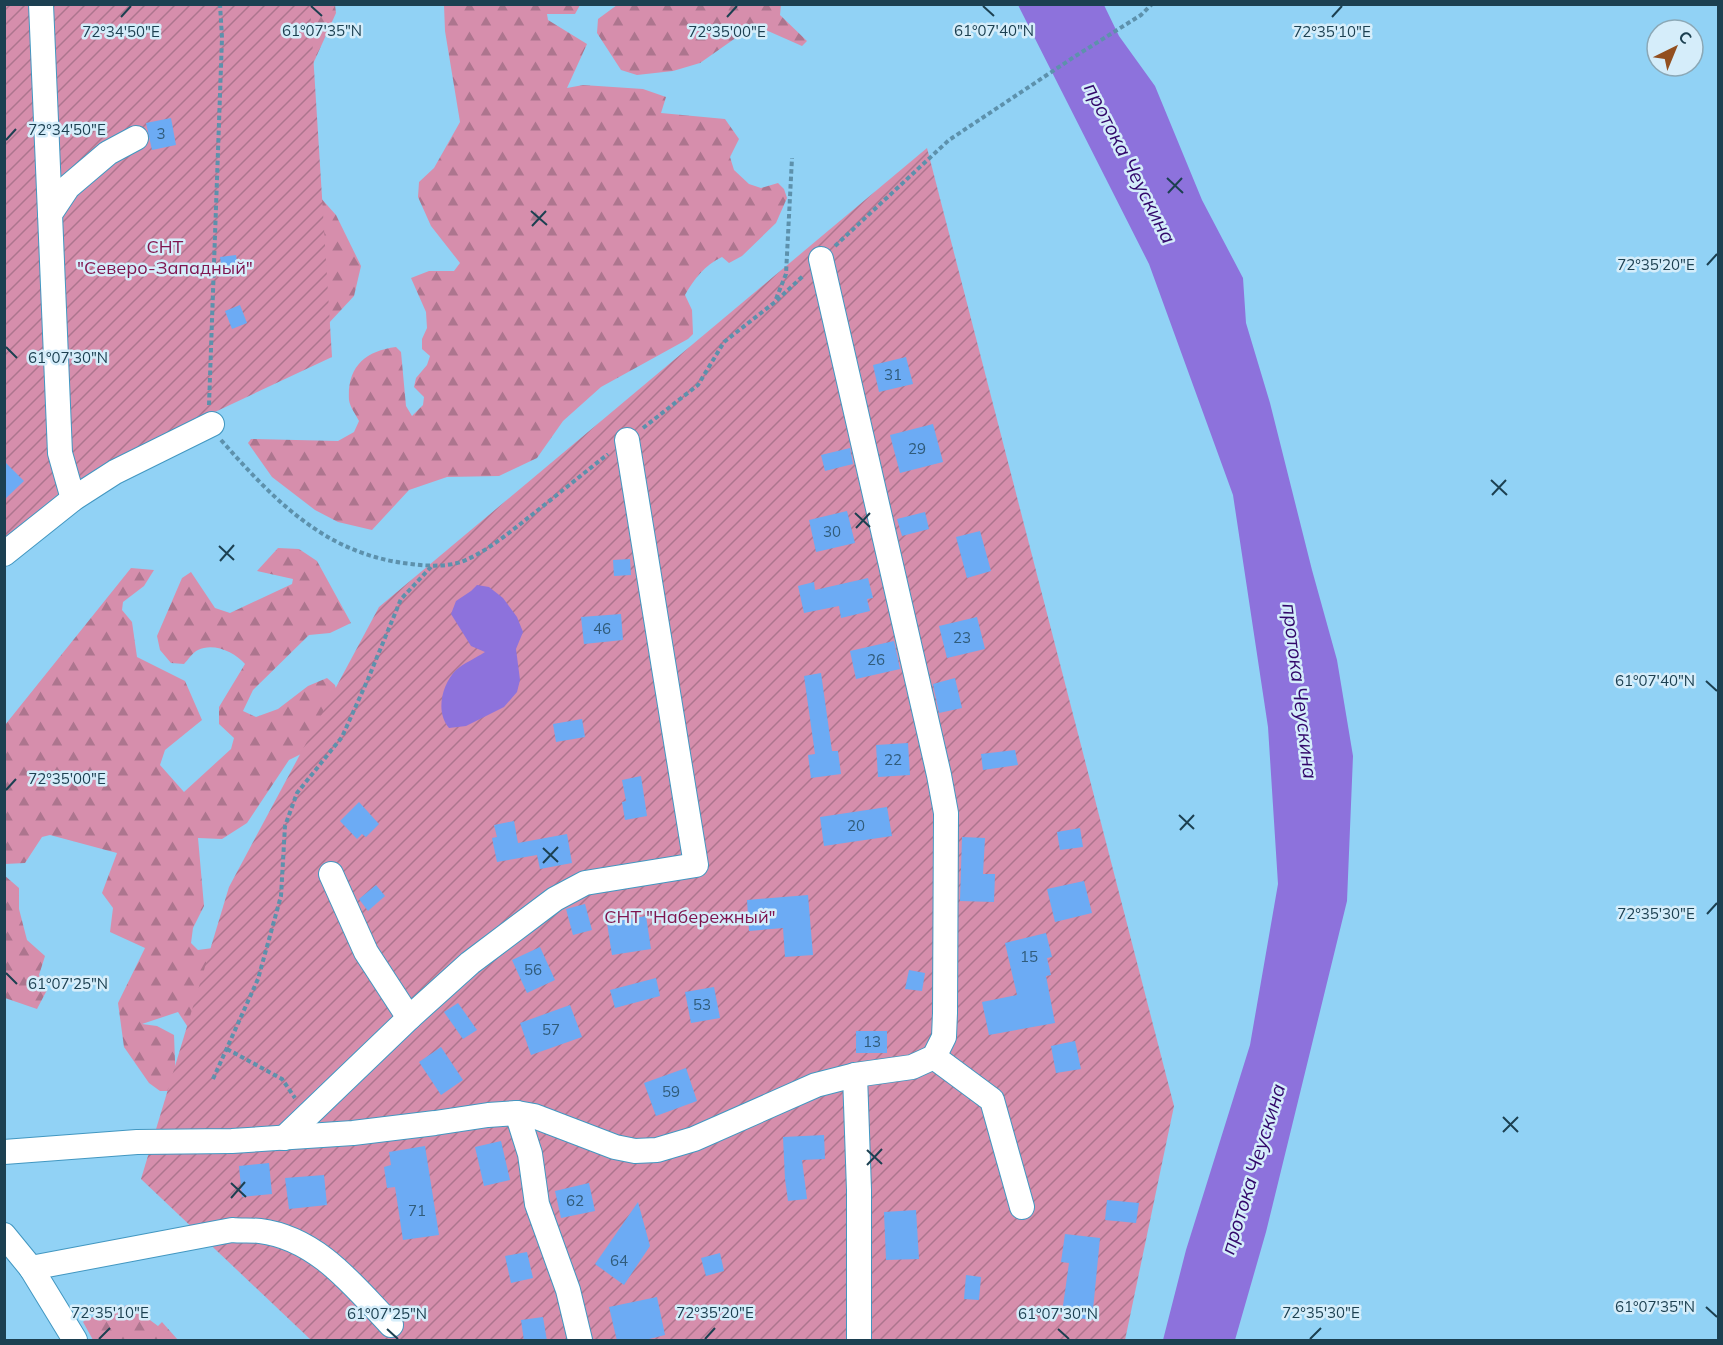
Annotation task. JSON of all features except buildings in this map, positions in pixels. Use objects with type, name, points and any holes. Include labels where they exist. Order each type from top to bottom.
[{"type":"street","points":[[41,4],[60,453],[73,499]]},
{"type":"street","points":[[50,214],[68,187],[108,153],[136,138]]},
{"type":"street","points":[[4,1152],[137,1142],[232,1141],[352,1133],[518,1113],[534,1116],[615,1147],[635,1151],[657,1150],[694,1139],[816,1085],[855,1075],[912,1066],[934,1057],[944,1037],[946,813],[821,259]]},
{"type":"street","points":[[4,554],[73,499],[115,472],[212,424]]},
{"type":"street","points":[[284,1138],[470,963],[555,899],[585,883],[696,865],[627,440]]},
{"type":"street","points":[[331,874],[366,952],[409,1018]]},
{"type":"street","points":[[934,1057],[992,1100],[1022,1207]]},
{"type":"street","points":[[855,1075],[859,1190],[859,1341]]},
{"type":"street","points":[[518,1113],[530,1154],[537,1204],[568,1290],[580,1341]]},
{"type":"street","points":[[31,1268],[232,1230],[261,1231],[292,1240],[321,1255],[347,1278],[391,1325]]},
{"type":"street","points":[[4,1235],[31,1268],[75,1341]]},
{"type":"path","points":[[220,4],[222,49],[209,408],[212,424],[219,439],[288,511],[312,528],[351,549],[391,562],[431,567],[460,562],[506,535],[698,385],[724,342],[775,302],[949,140],[1141,15],[1152,4]]},
{"type":"path","points":[[775,302],[786,274],[792,158]]},
{"type":"path","points":[[213,1079],[258,979],[281,896],[285,826],[297,793],[342,737],[401,598],[431,567]]},
{"type":"path","points":[[227,1049],[282,1079],[306,1116]]},
{"type":"green space","name":"СНТ \"Северо-Западный\"","points":[[5,5],[310,5],[332,357],[108,462],[5,554]]},
{"type":"green space","points":[[258,5],[335,5],[336,13],[308,75]]},
{"type":"green space","points":[[444,5],[580,5],[575,14],[547,14],[548,20],[587,44],[567,88],[583,85],[643,89],[666,97],[661,113],[725,119],[739,139],[730,157],[734,170],[749,184],[761,188],[778,183],[784,189],[787,198],[776,223],[742,256],[729,263],[722,257],[716,260],[705,268],[692,283],[685,295],[692,310],[693,334],[688,339],[601,387],[563,421],[537,458],[499,476],[447,477],[409,490],[372,530],[338,522],[315,510],[272,477],[248,443],[251,439],[338,441],[354,432],[359,421],[349,400],[351,378],[360,363],[367,357],[385,349],[396,347],[401,352],[406,406],[412,416],[423,405],[424,397],[414,387],[416,378],[427,365],[430,356],[422,349],[422,339],[427,328],[426,312],[411,278],[429,271],[454,271],[460,263],[431,226],[418,197],[419,182],[434,168],[460,122],[445,31]]},
{"type":"green space","points":[[617,5],[781,5],[780,15],[807,41],[802,46],[768,31],[747,30],[700,63],[673,71],[637,75],[621,70],[597,33],[598,19]]},
{"type":"green space","name":"СНТ \"Набережный\"","points":[[927,148],[1174,1106],[1125,1340],[311,1340],[141,1179],[229,887],[379,607]]},
{"type":"green space","points":[[302,177],[336,215],[361,266],[354,296],[328,324]]},
{"type":"green space","points":[[278,548],[299,549],[317,561],[351,623],[330,633],[309,635],[253,690],[243,711],[256,717],[278,709],[308,686],[327,678],[335,685],[340,703],[313,748],[289,760],[247,823],[222,839],[198,838],[204,906],[193,928],[191,943],[198,950],[228,946],[191,1032],[178,1012],[142,1024],[157,1026],[174,1035],[176,1086],[172,1091],[160,1091],[149,1083],[124,1047],[118,1003],[145,948],[110,932],[113,908],[102,893],[117,853],[50,835],[42,837],[25,863],[5,864],[5,725],[131,568],[154,570],[144,586],[123,602],[122,610],[132,622],[137,657],[185,681],[202,720],[165,750],[160,765],[184,792],[231,749],[234,738],[219,724],[219,707],[245,664],[230,652],[210,647],[196,651],[184,664],[171,663],[160,650],[157,636],[182,578],[191,572],[215,608],[230,613],[292,584],[293,579],[257,571]]},
{"type":"green space","points":[[4,875],[19,888],[19,909],[27,940],[45,956],[39,975],[47,990],[37,1009],[5,998]]},
{"type":"green space","points":[[115,1305],[119,1309],[123,1309],[126,1305],[135,1309],[158,1326],[162,1322],[178,1340],[93,1340],[83,1322]]},
{"type":"water","name":"протока Чеускина","points":[[1018,5],[1104,5],[1119,36],[1155,86],[1202,200],[1243,278],[1246,323],[1270,403],[1337,660],[1353,756],[1347,901],[1266,1232],[1235,1340],[1163,1340],[1186,1250],[1250,1045],[1278,884],[1268,727],[1233,495],[1149,264]]},
{"type":"water","points":[[477,585],[489,587],[503,598],[517,617],[523,632],[516,649],[520,680],[517,692],[504,707],[466,726],[449,728],[441,706],[447,683],[456,670],[485,652],[471,646],[451,614],[456,601]]}]
